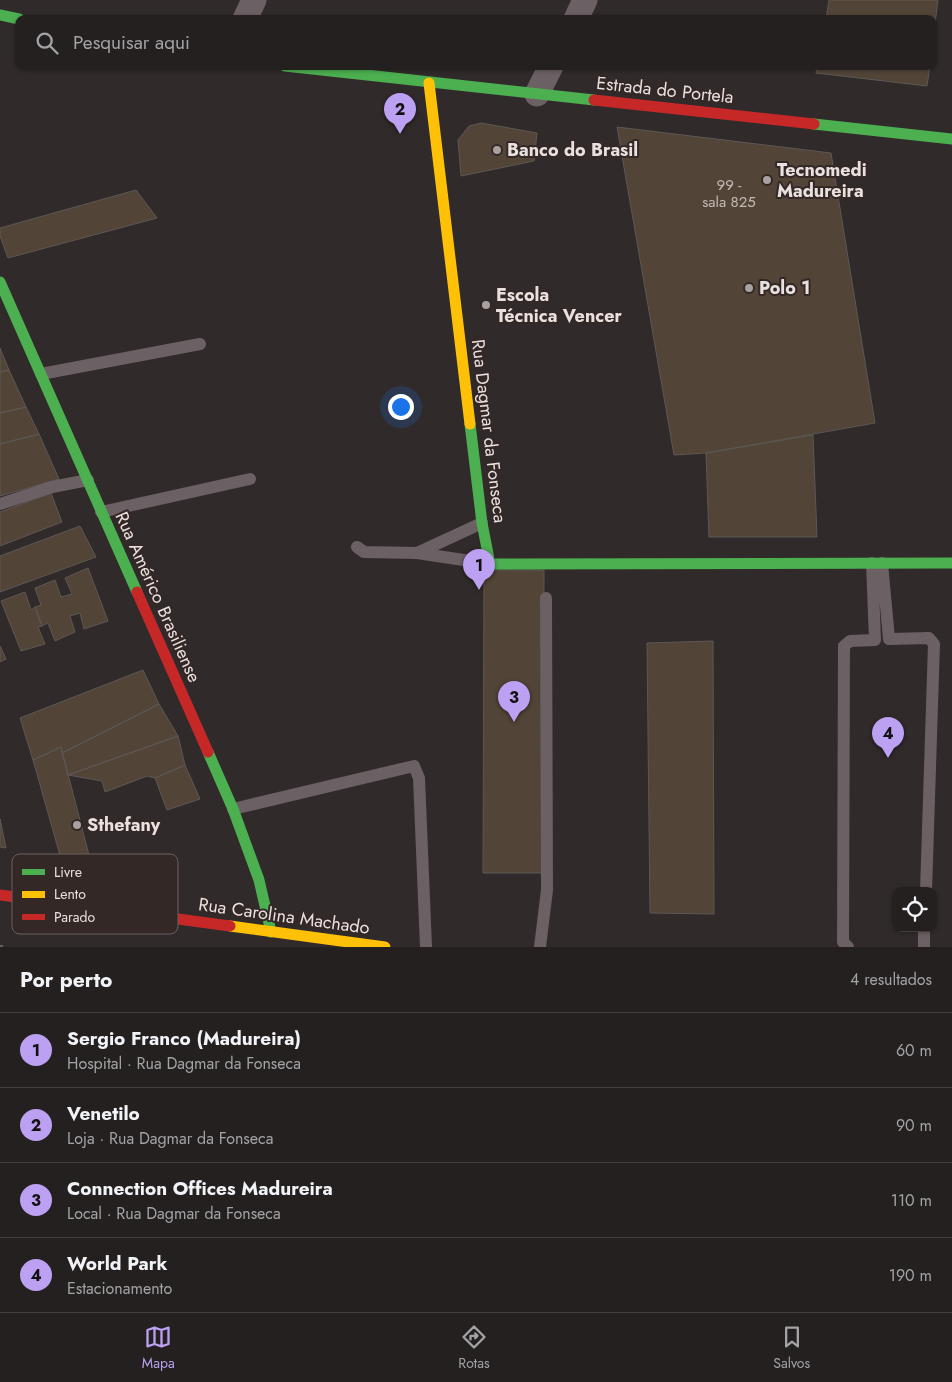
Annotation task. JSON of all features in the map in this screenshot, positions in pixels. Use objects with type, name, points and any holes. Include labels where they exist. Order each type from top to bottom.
[{"type":"main road","points":[[0,15],[15,18]]},
{"type":"main road","name":"Estrada do Portela","points":[[319,70],[952,139]]},
{"type":"main road","name":"Rua Dagmar da Fonseca","points":[[429,83],[482,523],[490,564]]},
{"type":"main road","name":"Rua Américo Brasiliense","points":[[0,282],[233,809],[259,880],[271,932]]},
{"type":"main road","points":[[490,564],[952,563]]},
{"type":"main road","name":"Rua Carolina Machado","points":[[178,919],[385,947]]},
{"type":"street","points":[[246,15],[254,0]]},
{"type":"street","points":[[578,15],[585,0]]},
{"type":"street","points":[[536,94],[549,70]]},
{"type":"lane","points":[[40,374],[200,344]]},
{"type":"lane","points":[[102,512],[250,479]]},
{"type":"lane","points":[[0,504],[52,487],[88,480]]},
{"type":"lane","points":[[416,553],[482,523]]},
{"type":"lane","points":[[357,547],[364,552],[416,553],[490,564]]},
{"type":"lane","points":[[877,563],[888,639]]},
{"type":"lane","points":[[875,640],[877,563]]},
{"type":"lane","points":[[540,947],[547,890],[546,598]]},
{"type":"lane","points":[[848,947],[843,942],[844,646],[850,640],[928,638],[934,644],[926,887]]},
{"type":"lane","points":[[233,809],[414,766],[420,778],[426,947]]},
{"type":"lane","points":[[924,932],[924,947]]},
{"type":"building","points":[[829,0],[938,0],[936,15],[827,15]]},
{"type":"building","points":[[816,70],[929,70],[927,86],[816,73]]},
{"type":"building","name":"Banco do Brasil","points":[[481,123],[537,133],[534,161],[461,176],[458,140],[469,126]]},
{"type":"building","name":"Polo 1","points":[[617,127],[831,153],[875,423],[706,453],[674,455]]},
{"type":"building","points":[[136,190],[157,218],[8,258],[0,236],[0,228]]},
{"type":"building","points":[[0,348],[9,370],[0,372]]},
{"type":"building","points":[[9,370],[26,407],[0,413],[0,372]]},
{"type":"building","points":[[26,407],[39,434],[0,444],[0,413]]},
{"type":"building","points":[[39,434],[59,479],[0,496],[0,444]]},
{"type":"building","points":[[813,435],[817,537],[709,537],[706,453]]},
{"type":"building","points":[[51,493],[62,522],[0,546],[0,512]]},
{"type":"building","points":[[80,526],[96,557],[0,592],[0,556]]},
{"type":"building","points":[[88,568],[108,621],[84,629],[80,613],[70,616],[75,632],[55,641],[48,623],[42,626],[35,607],[41,605],[35,588],[55,580],[61,597],[72,594],[65,578]]},
{"type":"building","points":[[484,570],[544,570],[543,873],[483,873]]},
{"type":"building","points":[[25,592],[31,610],[35,607],[42,626],[38,627],[45,644],[21,651],[1,601]]},
{"type":"building","points":[[713,641],[714,914],[650,913],[647,643]]},
{"type":"building","points":[[0,646],[6,659],[0,662]]},
{"type":"building","points":[[143,670],[159,704],[62,753],[61,747],[33,760],[20,718]]},
{"type":"building","points":[[159,704],[178,736],[68,775],[62,753]]},
{"type":"building","points":[[178,736],[185,765],[155,778],[147,776],[105,792],[102,781],[68,775]]},
{"type":"building","points":[[61,747],[89,854],[60,854],[33,760]]},
{"type":"building","points":[[185,765],[200,799],[167,810],[155,778]]},
{"type":"building","points":[[0,819],[6,848],[0,847]]},
{"type":"traffic: fast","points":[[0,15],[15,18]]},
{"type":"traffic: fast","points":[[321,70],[594,100]]},
{"type":"traffic: fast","points":[[814,124],[952,139]]},
{"type":"traffic: fast","points":[[0,282],[137,592]]},
{"type":"traffic: fast","points":[[470,424],[482,523],[490,564],[952,563]]},
{"type":"traffic: fast","points":[[208,752],[233,809],[259,880],[271,932]]},
{"type":"traffic: slow","points":[[429,83],[470,424]]},
{"type":"traffic: slow","points":[[230,926],[385,947]]},
{"type":"traffic: jam","points":[[594,100],[814,124]]},
{"type":"traffic: jam","points":[[137,592],[208,752]]},
{"type":"traffic: jam","points":[[0,895],[12,897]]},
{"type":"traffic: jam","points":[[178,919],[230,926]]},
{"type":"place","name":"Venetilo","points":[[400,134]]},
{"type":"place","name":"Banco do Brasil","points":[[497,150]]},
{"type":"place","name":"Tecnomedi Madureira","points":[[767,180]]},
{"type":"place","name":"Polo 1","points":[[749,288]]},
{"type":"place","name":"Escola Técnica Vencer","points":[[486,305]]},
{"type":"place","name":"Sergio Franco (Madureira)","points":[[479,590]]},
{"type":"place","name":"Connection Offices Madureira","points":[[514,722]]},
{"type":"place","name":"World Park","points":[[888,758]]},
{"type":"place","name":"Sthefany","points":[[77,825]]}]
